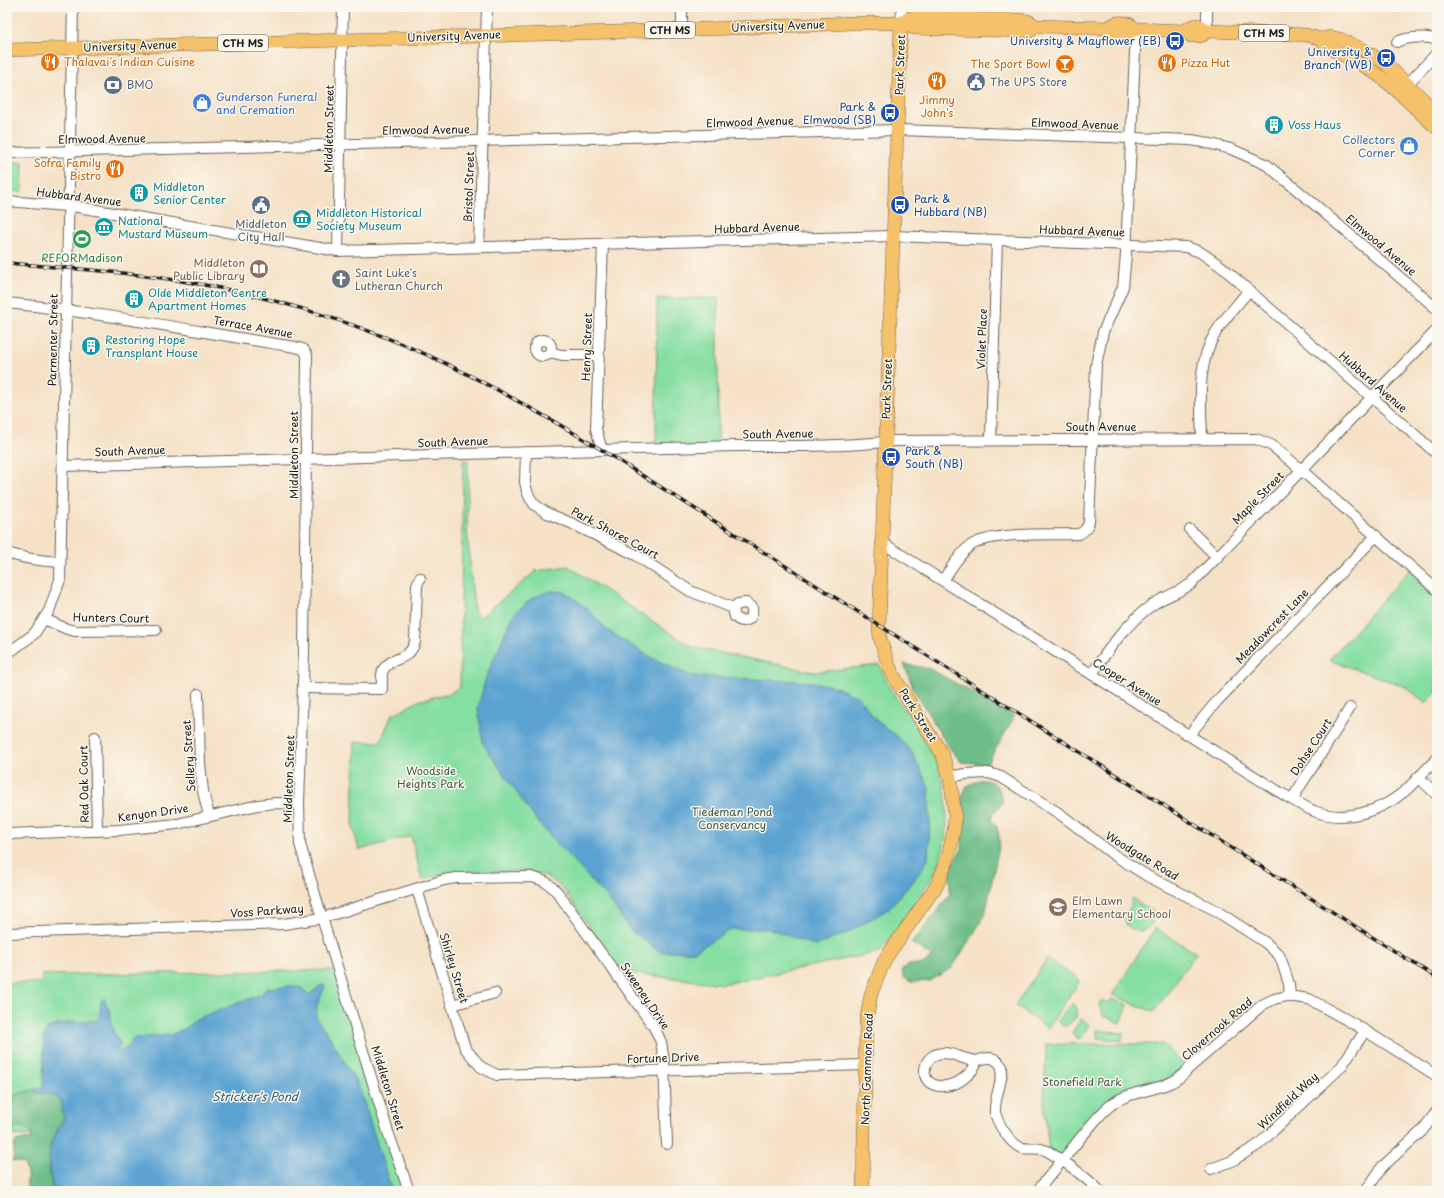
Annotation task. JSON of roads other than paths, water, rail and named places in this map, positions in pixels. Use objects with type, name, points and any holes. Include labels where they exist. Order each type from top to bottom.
[{"type":"main road","name":"University Avenue","points":[[7,50],[682,30],[853,23],[901,23],[913,17],[1024,20],[1036,26],[1108,28],[1113,32],[1120,34],[1127,34],[1136,29],[1184,31],[1192,36],[1203,35],[1207,31],[1293,34],[1321,39],[1330,37],[1337,38],[1364,50],[1386,64],[1403,88],[1437,128]]},
{"type":"main road","name":"Park Street","points":[[901,23],[878,618],[883,652],[888,664],[897,682],[942,754]]},
{"type":"main road","name":"University Avenue","points":[[1403,88],[1437,113]]},
{"type":"main road","name":"North Gammon Road","points":[[863,1191],[866,1023],[874,987],[885,959],[937,885],[947,860],[954,830],[955,815],[950,777],[942,754]]},
{"type":"street","name":"Parmenter Street","points":[[7,654],[34,634],[49,611],[60,580],[73,7]]},
{"type":"street","name":"Middleton Street","points":[[338,251],[344,7]]},
{"type":"street","name":"Bristol Street","points":[[479,247],[487,7]]},
{"type":"street","points":[[682,7],[682,30]]},
{"type":"street","name":"Park Street","points":[[901,23],[902,7]]},
{"type":"street","points":[[1207,7],[1207,31]]},
{"type":"street","points":[[943,580],[969,547],[981,540],[1000,536],[1079,534],[1085,531],[1088,527],[1096,365],[1099,344],[1102,332],[1123,287],[1127,245],[1136,29]]},
{"type":"street","points":[[1396,42],[1407,38],[1431,38],[1437,40]]},
{"type":"street","points":[[1403,88],[1437,53]]},
{"type":"street","name":"Elmwood Avenue","points":[[7,153],[898,130],[1203,142],[1231,149],[1267,165],[1437,309]]},
{"type":"street","name":"Hubbard Avenue","points":[[7,201],[68,205],[338,251],[893,236],[1186,247],[1200,252],[1222,267],[1437,454]]},
{"type":"street","name":"Violet Place","points":[[990,440],[997,240]]},
{"type":"street","name":"Henry Street","points":[[602,450],[596,429],[603,244]]},
{"type":"street","points":[[1202,438],[1201,387],[1204,359],[1217,330],[1248,291]]},
{"type":"street","name":"Terrace Avenue","points":[[7,304],[66,310],[205,331],[295,347],[303,349],[304,351]]},
{"type":"street","name":"Maple Street","points":[[1092,674],[1115,641],[1136,619],[1156,603],[1180,592],[1191,584],[1437,330]]},
{"type":"street","name":"Middleton Street","points":[[304,351],[307,355],[304,688],[299,804],[300,844],[388,1132],[409,1191]]},
{"type":"street","points":[[550,352],[562,355],[598,354]]},
{"type":"street","name":"South Avenue","points":[[63,466],[734,446],[799,446],[895,441],[1256,438],[1271,445],[1302,471],[1437,590]]},
{"type":"street","name":"Park Shores Court","points":[[526,452],[527,491],[535,505],[547,513],[573,524],[636,556],[690,591],[733,608]]},
{"type":"street","points":[[1190,530],[1217,557]]},
{"type":"street","name":"Meadowcrest Lane","points":[[1189,735],[1217,701],[1376,536]]},
{"type":"street","name":"Cooper Avenue","points":[[881,542],[1304,806],[1326,814],[1347,815],[1368,811],[1392,800],[1405,791],[1437,759]]},
{"type":"street","points":[[7,553],[20,557],[60,562]]},
{"type":"street","points":[[304,688],[382,689],[382,671],[389,664],[410,653],[415,642],[417,585],[420,578]]},
{"type":"street","name":"Hunters Court","points":[[44,619],[75,631],[156,630]]},
{"type":"street","name":"Sellery Street","points":[[198,694],[200,764],[203,790],[209,816]]},
{"type":"street","name":"Dohse Court","points":[[1292,799],[1350,708]]},
{"type":"street","name":"Red Oak Court","points":[[95,737],[97,831]]},
{"type":"street","name":"Woodgate Road","points":[[950,777],[965,774],[989,773],[1001,777],[1060,814],[1106,850],[1148,877],[1215,910],[1266,943],[1279,955],[1289,983],[1290,997]]},
{"type":"street","points":[[1418,777],[1437,795]]},
{"type":"street","name":"Kenyon Drive","points":[[7,834],[119,830],[178,824],[258,805],[275,803],[299,804]]},
{"type":"street","name":"Voss Parkway","points":[[7,933],[284,924],[322,918],[417,888],[456,878],[531,877],[546,882]]},
{"type":"street","name":"Sweeney Drive","points":[[546,882],[558,893],[654,1027],[661,1042],[664,1070],[667,1144]]},
{"type":"street","name":"Shirley Street","points":[[417,888],[465,1048],[470,1054]]},
{"type":"street","points":[[452,1005],[495,993]]},
{"type":"street","name":"Clovernook Road","points":[[1037,1191],[1091,1125],[1111,1105],[1126,1096],[1149,1090],[1176,1080],[1184,1075],[1262,1005],[1274,999],[1290,997],[1309,999],[1365,1031],[1437,1076]]},
{"type":"street","name":"Windfield Way","points":[[1211,1169],[1232,1161],[1258,1145],[1341,1067],[1365,1031]]},
{"type":"street","name":"Fortune Drive","points":[[470,1054],[481,1067],[497,1075],[866,1065]]},
{"type":"street","points":[[976,1061],[975,1068],[956,1084],[935,1084],[927,1079],[925,1075],[928,1060],[931,1056],[939,1054],[956,1054],[969,1060],[976,1061],[985,1058],[995,1059],[1002,1067],[996,1112],[998,1121],[1009,1139],[1014,1144],[1022,1148],[1043,1148],[1100,1191]]},
{"type":"street","points":[[1366,1191],[1382,1167],[1422,1131],[1437,1110]]},
{"type":"water","name":"Tiedeman Pond Conservancy","points":[[550,591],[565,592],[587,608],[607,630],[650,657],[691,676],[813,682],[836,687],[858,697],[877,721],[897,736],[913,754],[929,788],[930,824],[928,859],[912,883],[888,909],[847,933],[816,946],[771,929],[732,929],[695,951],[660,952],[630,930],[607,897],[542,827],[483,744],[478,709],[486,677],[513,615],[532,598]]},
{"type":"water","name":"Stricker's Pond","points":[[323,985],[325,987],[317,1005],[316,1018],[330,1037],[359,1087],[392,1191],[53,1191],[49,1169],[50,1146],[64,1117],[61,1100],[51,1093],[37,1093],[33,1090],[43,1087],[44,1037],[47,1028],[72,1022],[97,1021],[100,1015],[101,1001],[105,999],[106,1006],[110,1009],[113,1031],[121,1045],[118,1048],[120,1052],[133,1043],[130,1041],[135,1038],[171,1035],[186,1028],[196,1019],[262,994],[267,988],[291,986],[302,988],[309,995]]},
{"type":"railway","points":[[7,263],[164,278],[246,294],[338,320],[397,342],[455,368],[566,428],[602,450],[1437,978]]},
{"type":"place","name":"University & Mayflower (EB)","points":[[1175,41]]},
{"type":"place","name":"University & Branch (WB)","points":[[1386,58]]},
{"type":"place","name":"Thalavai's Indian Cuisine","points":[[50,62]]},
{"type":"place","name":"Pizza Hut","points":[[1167,63]]},
{"type":"place","name":"The Sport Bowl","points":[[1065,64]]},
{"type":"place","name":"Jimmy John's","points":[[937,81]]},
{"type":"place","name":"The UPS Store","points":[[976,82]]},
{"type":"place","name":"BMO","points":[[113,85]]},
{"type":"place","name":"Gunderson Funeral and Cremation","points":[[202,103]]},
{"type":"place","name":"Park & Elmwood (SB)","points":[[890,113]]},
{"type":"place","name":"Voss Haus","points":[[1274,125]]},
{"type":"place","name":"Collectors Corner","points":[[1409,146]]},
{"type":"place","name":"Sofra Family Bistro","points":[[115,169]]},
{"type":"place","name":"Middleton Senior Center","points":[[139,193]]},
{"type":"place","name":"Middleton City Hall","points":[[261,205]]},
{"type":"place","name":"Park & Hubbard (NB)","points":[[900,205]]},
{"type":"place","name":"Middleton Historical Society Museum","points":[[302,219]]},
{"type":"place","name":"National Mustard Museum","points":[[104,227]]},
{"type":"place","name":"REFORMadison","points":[[82,239]]},
{"type":"place","name":"Middleton Public Library","points":[[259,269]]},
{"type":"place","name":"Saint Luke's Lutheran Church","points":[[341,279]]},
{"type":"place","name":"Olde Middleton Centre Apartment Homes","points":[[134,299]]},
{"type":"place","name":"Restoring Hope Transplant House","points":[[91,346]]},
{"type":"place","name":"Park & South (NB)","points":[[891,457]]},
{"type":"place","name":"Elm Lawn Elementary School","points":[[1058,907]]},
{"type":"park label","name":"Woodside Heights Park","points":[[431,777]]},
{"type":"park label","name":"Stonefield Park","points":[[1082,1082]]}]
